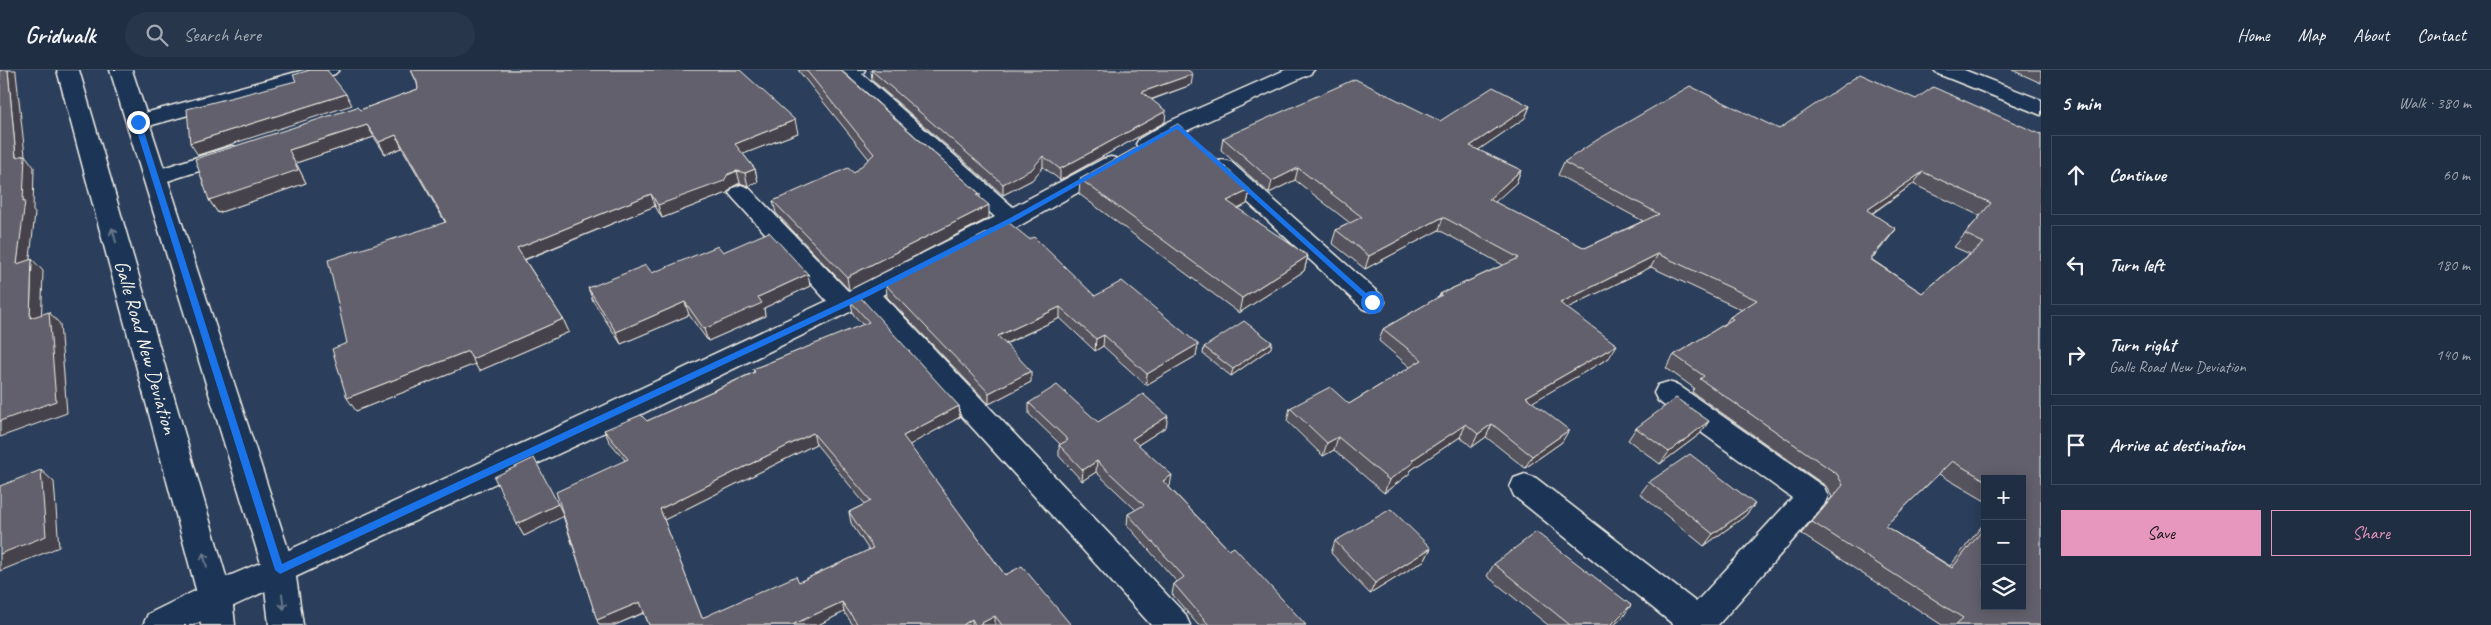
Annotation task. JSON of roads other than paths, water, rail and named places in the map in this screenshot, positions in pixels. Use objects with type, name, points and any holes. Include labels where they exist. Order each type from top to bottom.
[{"type":"street","name":"Galle Road New Deviation","points":[[68,70],[217,611]]},
{"type":"street","points":[[121,70],[280,570],[286,625]]},
{"type":"street","points":[[138,122],[328,70]]},
{"type":"street","points":[[854,70],[850,75],[1012,219]]},
{"type":"street","points":[[160,625],[217,611],[280,570],[856,299],[1012,219],[1178,126],[1303,70]]},
{"type":"street","points":[[1945,70],[2041,108]]},
{"type":"street","points":[[1178,126],[1372,302]]},
{"type":"street","points":[[155,178],[250,147]]},
{"type":"street","points":[[741,193],[856,299],[1173,625]]},
{"type":"street","points":[[1525,487],[1698,624],[1813,496],[1668,394]]}]
